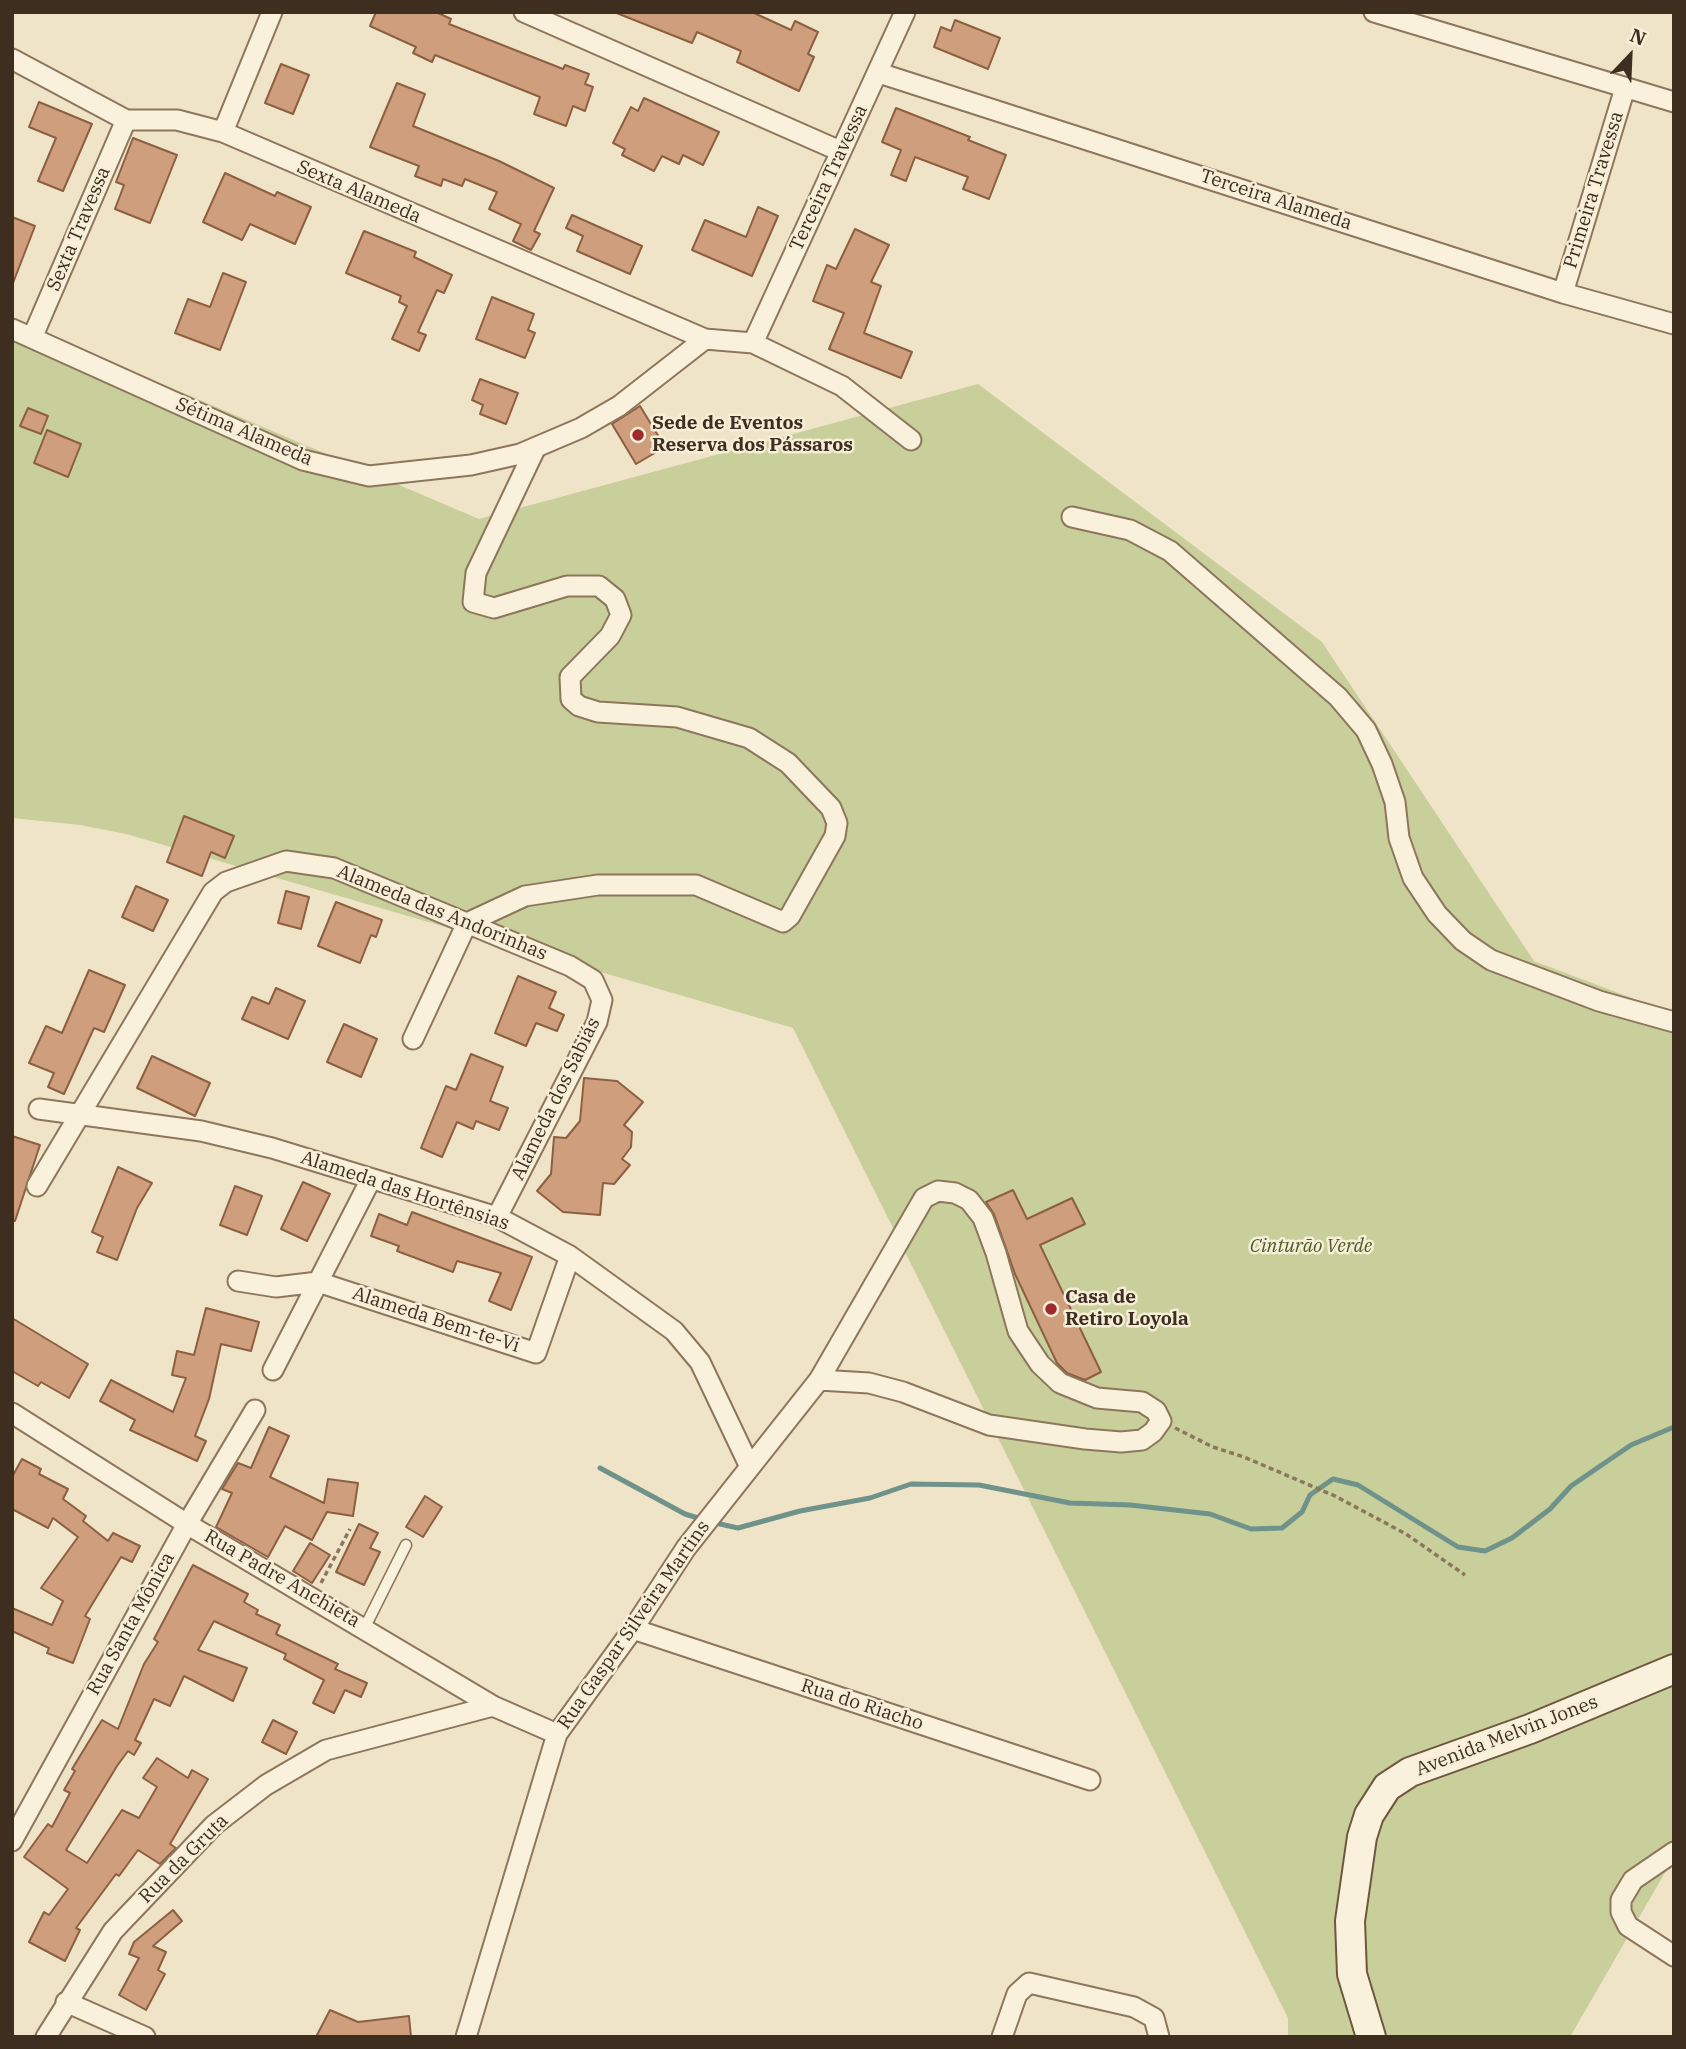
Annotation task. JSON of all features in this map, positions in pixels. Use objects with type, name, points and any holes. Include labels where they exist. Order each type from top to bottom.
[{"type":"main road","name":"Avenida Melvin Jones","points":[[1371,2037],[1352,1973],[1350,1921],[1362,1837],[1369,1815],[1387,1787],[1410,1773],[1530,1729],[1674,1669]]},
{"type":"street","points":[[223,132],[272,12]]},
{"type":"street","points":[[524,12],[840,151]]},
{"type":"street","name":"Terceira Travessa","points":[[753,343],[905,12]]},
{"type":"street","points":[[1374,12],[1674,102]]},
{"type":"street","name":"Sexta Alameda","points":[[12,59],[126,120],[177,120],[223,132],[705,339],[753,343]]},
{"type":"street","name":"Terceira Alameda","points":[[879,73],[1563,292],[1674,324]]},
{"type":"street","name":"Primeira Travessa","points":[[1563,292],[1625,88]]},
{"type":"street","name":"Sexta Travessa","points":[[33,338],[126,120]]},
{"type":"street","name":"Sétima Alameda","points":[[12,329],[303,460],[369,476],[471,465],[520,454],[581,428],[619,406],[705,339]]},
{"type":"street","points":[[753,343],[842,386],[911,440]]},
{"type":"street","points":[[413,1039],[467,923],[525,896],[598,885],[695,885],[783,922],[790,916],[835,836],[837,823],[831,808],[788,763],[749,738],[677,717],[598,712],[579,706],[571,699],[570,677],[610,636],[621,615],[615,599],[599,586],[567,586],[494,608],[473,602],[477,573],[536,447]]},
{"type":"street","points":[[1072,517],[1130,530],[1170,551],[1338,697],[1366,730],[1382,764],[1395,802],[1399,838],[1413,878],[1437,914],[1463,941],[1491,960],[1599,1001],[1674,1022]]},
{"type":"street","name":"Alameda das Andorinhas","points":[[37,1186],[213,892],[226,882],[286,861],[334,867],[570,966],[593,980]]},
{"type":"street","name":"Alameda dos Sabiás","points":[[497,1217],[597,1022],[602,1000],[593,980]]},
{"type":"street","name":"Alameda das Hortênsias","points":[[39,1109],[82,1112],[201,1131],[272,1148],[497,1217],[570,1256],[627,1295],[682,1341],[700,1362],[749,1465]]},
{"type":"street","points":[[273,1370],[371,1179]]},
{"type":"street","name":"Rua Gaspar Silveira Martins","points":[[466,2037],[557,1734],[633,1629],[686,1548],[749,1465],[819,1380],[875,1286],[912,1215],[925,1198],[938,1191],[955,1193],[969,1200],[983,1218],[1018,1331],[1040,1364],[1060,1383],[1078,1393],[1097,1398],[1142,1402],[1156,1411],[1161,1421]]},
{"type":"street","name":"Alameda Bem-te-Vi","points":[[318,1282],[536,1353],[570,1256]]},
{"type":"street","points":[[238,1281],[276,1287],[318,1282]]},
{"type":"street","points":[[819,1380],[869,1383],[903,1392],[989,1425],[1085,1439],[1121,1442],[1142,1440],[1153,1432],[1161,1421]]},
{"type":"street","name":"Rua Santa Mônica","points":[[12,1841],[187,1524],[255,1410]]},
{"type":"street","name":"Rua Padre Anchieta","points":[[12,1413],[187,1524],[365,1627],[493,1706],[557,1734]]},
{"type":"street","name":"Rua do Riacho","points":[[633,1629],[1090,1780]]},
{"type":"street","name":"Rua da Gruta","points":[[46,2037],[113,1931],[214,1825],[266,1785],[326,1751],[493,1706]]},
{"type":"street","points":[[1674,1852],[1633,1880],[1626,1889],[1621,1912],[1628,1926],[1674,1956]]},
{"type":"street","points":[[1002,2037],[1020,1988],[1029,1983],[1134,2007],[1156,2027]]},
{"type":"street","points":[[66,2002],[145,2037]]},
{"type":"lane","points":[[365,1627],[407,1545]]},
{"type":"path","points":[[1161,1421],[1213,1447],[1306,1481],[1406,1534],[1465,1575]]},
{"type":"path","points":[[313,1597],[351,1529]]},
{"type":"green space","name":"Cinturão Verde","points":[[12,320],[479,519],[978,384],[1322,642],[1534,961],[1674,1014],[1674,1857],[1570,2037],[1288,2037],[1288,2018],[793,1028],[126,834],[80,825],[12,818]]},
{"type":"building","points":[[376,12],[436,12],[451,19],[449,24],[563,69],[565,65],[589,74],[585,84],[593,87],[585,111],[573,106],[566,126],[534,114],[540,97],[435,55],[432,62],[413,53],[416,47],[370,26]]},
{"type":"building","points":[[614,12],[752,12],[791,30],[795,21],[818,32],[808,54],[814,57],[799,91],[737,62],[741,51],[697,32],[692,43]]},
{"type":"building","points":[[955,20],[1000,38],[988,69],[934,47],[941,27],[951,31]]},
{"type":"building","points":[[281,64],[309,75],[293,114],[265,103]]},
{"type":"building","points":[[397,83],[425,94],[413,126],[499,161],[554,188],[534,231],[540,234],[531,250],[513,241],[521,224],[489,209],[497,192],[465,179],[462,186],[443,179],[441,186],[415,176],[419,166],[370,147]]},
{"type":"building","points":[[644,98],[719,132],[703,165],[683,155],[679,164],[662,156],[654,171],[622,155],[625,149],[613,143],[631,107],[638,111]]},
{"type":"building","points":[[39,102],[92,124],[63,191],[38,181],[56,138],[29,127]]},
{"type":"building","points":[[896,108],[970,137],[968,140],[1006,155],[989,199],[963,189],[968,177],[915,157],[906,181],[891,175],[901,150],[882,142]]},
{"type":"building","points":[[133,138],[177,155],[150,223],[115,209],[124,185],[116,182]]},
{"type":"building","points":[[225,173],[275,196],[277,192],[311,207],[295,244],[250,224],[242,240],[203,222]]},
{"type":"building","points":[[758,207],[778,216],[752,276],[692,250],[705,220],[746,237]]},
{"type":"building","points":[[572,215],[642,246],[630,274],[577,251],[583,236],[566,228]]},
{"type":"building","points":[[12,217],[35,226],[13,283],[12,282]]},
{"type":"building","points":[[855,229],[889,245],[871,282],[881,286],[864,333],[912,352],[901,378],[829,349],[844,313],[813,301],[827,265],[836,269]]},
{"type":"building","points":[[364,231],[416,252],[414,257],[452,275],[444,293],[437,290],[418,332],[426,335],[419,351],[392,339],[407,306],[399,302],[401,296],[346,273]]},
{"type":"building","points":[[223,273],[246,282],[220,350],[175,333],[188,299],[210,307]]},
{"type":"building","points":[[492,297],[534,314],[528,330],[535,333],[525,358],[476,339]]},
{"type":"building","points":[[480,379],[518,393],[506,424],[480,414],[483,405],[472,400]]},
{"type":"building","name":"Sede de Eventos Reserva dos Pássaros","points":[[640,406],[665,447],[636,464],[612,424]]},
{"type":"building","points":[[28,408],[48,416],[41,434],[20,426]]},
{"type":"building","points":[[47,430],[81,444],[68,477],[34,463]]},
{"type":"building","points":[[184,816],[234,836],[225,858],[211,852],[202,876],[167,862]]},
{"type":"building","points":[[136,886],[168,900],[153,931],[122,917]]},
{"type":"building","points":[[286,891],[309,897],[301,929],[278,923]]},
{"type":"building","points":[[336,902],[382,920],[376,937],[371,935],[360,963],[318,946]]},
{"type":"building","points":[[89,970],[125,985],[104,1032],[94,1028],[64,1094],[48,1087],[54,1073],[29,1063],[46,1026],[62,1033]]},
{"type":"building","points":[[518,976],[556,992],[549,1008],[564,1015],[557,1031],[536,1023],[526,1046],[495,1033]]},
{"type":"building","points":[[276,988],[305,1001],[288,1039],[242,1019],[252,997],[269,1004]]},
{"type":"building","points":[[344,1024],[377,1039],[361,1077],[327,1062]]},
{"type":"building","points":[[471,1054],[503,1067],[490,1101],[508,1108],[499,1130],[476,1121],[473,1129],[457,1122],[442,1157],[421,1148],[446,1086],[456,1090]]},
{"type":"building","points":[[152,1056],[210,1083],[195,1116],[137,1088]]},
{"type":"building","points":[[584,1078],[617,1081],[643,1102],[624,1125],[632,1132],[631,1147],[622,1159],[630,1165],[614,1184],[603,1183],[600,1215],[563,1212],[537,1191],[551,1174],[554,1137],[566,1138],[580,1121]]},
{"type":"building","points":[[12,1136],[40,1145],[15,1221],[12,1221]]},
{"type":"building","points":[[118,1167],[152,1183],[137,1208],[117,1260],[97,1252],[103,1237],[92,1232]]},
{"type":"building","points":[[303,1182],[330,1194],[307,1241],[281,1229]]},
{"type":"building","points":[[235,1186],[262,1196],[247,1235],[220,1225]]},
{"type":"building","name":"Casa de Retiro Loyola","points":[[1013,1190],[1027,1219],[1072,1198],[1085,1224],[1040,1245],[1101,1372],[1085,1380],[1067,1373],[1057,1363],[1015,1274],[994,1214],[986,1202]]},
{"type":"building","points":[[412,1212],[532,1257],[511,1310],[489,1301],[501,1273],[457,1261],[453,1272],[397,1251],[399,1246],[371,1236],[379,1214],[407,1225]]},
{"type":"building","points":[[206,1308],[259,1322],[251,1351],[221,1344],[209,1399],[195,1436],[206,1441],[197,1461],[130,1430],[135,1420],[100,1401],[111,1380],[173,1412],[186,1378],[172,1375],[177,1351],[194,1355]]},
{"type":"building","points":[[12,1318],[88,1364],[69,1398],[41,1382],[38,1386],[12,1371]]},
{"type":"building","points":[[269,1427],[289,1436],[270,1477],[324,1503],[328,1479],[358,1483],[353,1516],[327,1512],[312,1540],[285,1526],[268,1557],[216,1527],[232,1493],[222,1489],[238,1463],[251,1468]]},
{"type":"building","points":[[22,1459],[41,1469],[39,1474],[68,1489],[63,1499],[86,1516],[83,1521],[108,1541],[113,1533],[140,1546],[132,1562],[121,1557],[85,1616],[90,1619],[73,1663],[47,1653],[49,1648],[12,1631],[12,1608],[52,1625],[63,1601],[41,1588],[78,1537],[53,1518],[48,1528],[12,1509],[12,1477]]},
{"type":"building","points":[[425,1496],[442,1507],[423,1537],[406,1527]]},
{"type":"building","points":[[359,1524],[378,1533],[370,1548],[380,1552],[364,1585],[336,1572]]},
{"type":"building","points":[[310,1543],[330,1555],[312,1583],[293,1571]]},
{"type":"building","points":[[193,1565],[248,1594],[244,1602],[258,1610],[256,1614],[280,1625],[276,1634],[338,1664],[335,1669],[367,1683],[361,1697],[345,1690],[334,1713],[313,1703],[324,1680],[284,1659],[286,1654],[214,1621],[198,1650],[247,1668],[233,1701],[184,1676],[170,1706],[154,1699],[135,1740],[141,1743],[134,1755],[128,1751],[117,1766],[66,1850],[87,1863],[122,1810],[139,1818],[157,1787],[143,1778],[157,1758],[188,1778],[192,1770],[208,1779],[170,1844],[176,1848],[160,1864],[138,1850],[119,1876],[116,1874],[76,1928],[80,1930],[65,1961],[29,1942],[44,1912],[49,1915],[68,1889],[24,1857],[48,1824],[52,1827],[70,1793],[64,1790],[75,1771],[72,1769],[102,1720],[118,1729],[144,1664],[158,1642],[154,1639]]},
{"type":"building","points":[[273,1720],[297,1732],[286,1754],[262,1742]]},
{"type":"building","points":[[173,1910],[182,1921],[153,1946],[166,1952],[158,1970],[165,1974],[146,2010],[119,1995],[139,1958],[129,1954],[134,1942]]},
{"type":"building","points":[[330,2010],[358,2022],[409,2016],[411,2037],[316,2037]]},
{"type":"waterway","points":[[711,1522],[738,1528],[800,1511],[870,1498],[911,1484],[979,1485],[1070,1503],[1130,1505],[1210,1514],[1251,1529],[1282,1528],[1302,1512],[1310,1495],[1333,1479],[1358,1485],[1458,1547],[1485,1551],[1512,1538],[1550,1509],[1571,1486],[1631,1445],[1674,1427]]},
{"type":"waterway","points":[[600,1468],[685,1514],[701,1519]]},
{"type":"place","name":"Sede de Eventos Reserva dos Pássaros","points":[[638,435]]},
{"type":"place","name":"Casa de Retiro Loyola","points":[[1051,1309]]}]
